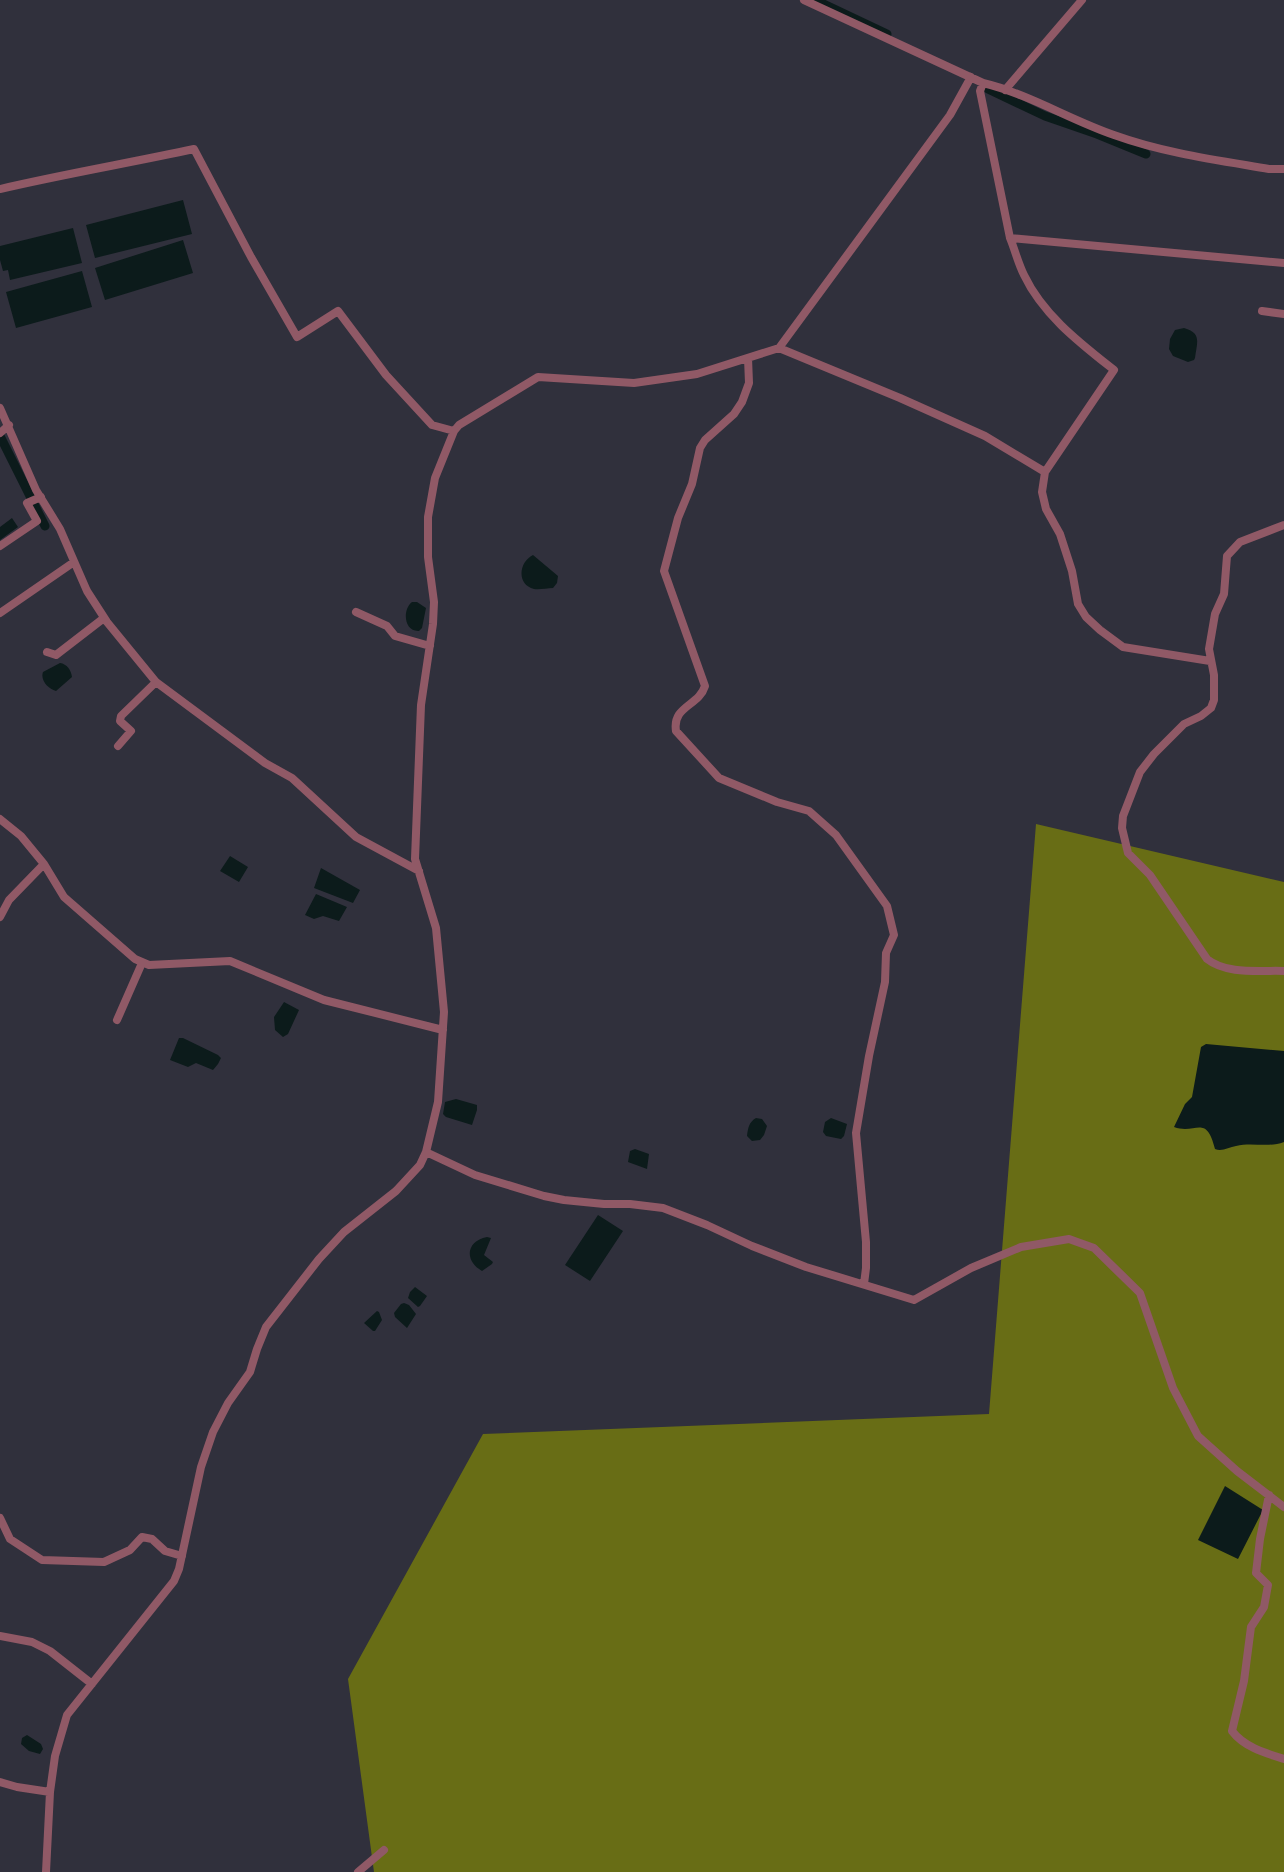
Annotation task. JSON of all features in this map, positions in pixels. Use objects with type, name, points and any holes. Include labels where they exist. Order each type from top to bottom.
[{"type":"street","points":[[804,0],[983,83],[1006,90],[1140,144],[1175,153],[1209,159],[1269,169],[1284,169]]},
{"type":"street","points":[[1006,90],[1082,0]]},
{"type":"street","points":[[46,1872],[50,1792],[55,1756],[67,1715],[174,1581],[182,1556],[201,1467],[212,1432],[228,1403],[250,1372],[266,1327],[319,1259],[344,1232],[396,1191],[420,1165],[426,1152],[438,1102],[444,1012],[436,928],[415,859],[421,705],[430,646],[434,602],[428,557],[428,517],[435,478],[454,431],[459,425],[538,378],[634,383],[697,374],[779,348],[950,115],[971,77]]},
{"type":"street","points":[[983,83],[980,91],[1010,238],[1023,274],[1032,290],[1053,317],[1073,337],[1114,370],[1045,472],[1042,492],[1046,509],[1060,534],[1072,571],[1078,604],[1086,617],[1100,630],[1123,646],[1210,661]]},
{"type":"street","points":[[0,189],[42,179],[125,164],[194,149],[251,257],[297,337],[338,312],[386,375],[432,424],[454,431]]},
{"type":"street","points":[[1010,238],[1284,263]]},
{"type":"street","points":[[1262,311],[1284,314]]},
{"type":"street","points":[[779,348],[900,398],[985,436],[1045,472]]},
{"type":"street","points":[[748,358],[749,383],[742,402],[734,414],[705,440],[700,448],[692,484],[678,518],[664,571],[704,686],[699,696],[676,717],[675,724],[676,731],[719,778],[777,802],[809,811],[815,816],[836,835],[887,906],[894,935],[886,953],[885,982],[874,1028],[856,1133],[866,1242],[866,1268],[864,1284]]},
{"type":"street","points":[[0,408],[41,497],[60,529],[87,591],[104,618],[156,682],[265,763],[292,778],[356,837],[419,871]]},
{"type":"street","points":[[0,433],[9,425]]},
{"type":"street","points":[[0,546],[37,521],[27,503],[41,497]]},
{"type":"street","points":[[1284,525],[1240,542],[1227,556],[1224,594],[1215,614],[1209,649],[1210,661],[1214,675],[1214,700],[1211,708],[1207,713],[1184,724],[1154,754],[1140,772],[1123,816],[1122,828],[1128,853],[1150,875],[1207,959],[1230,969],[1284,971]]},
{"type":"street","points":[[0,613],[74,562]]},
{"type":"street","points":[[356,612],[387,626],[395,636],[430,646]]},
{"type":"street","points":[[47,652],[56,655],[104,618]]},
{"type":"street","points":[[118,746],[131,731],[120,721],[121,716],[156,682]]},
{"type":"street","points":[[0,819],[21,836],[44,864],[64,897],[142,963],[149,965],[230,960],[324,1000],[443,1030]]},
{"type":"street","points":[[0,917],[8,900],[44,864]]},
{"type":"street","points":[[118,1020],[142,963]]},
{"type":"street","points":[[426,1152],[475,1175],[551,1197],[604,1204],[630,1204],[663,1208],[806,1267],[914,1300],[972,1268],[1021,1247],[1069,1239],[1094,1248],[1140,1293],[1173,1388],[1198,1436],[1237,1471],[1284,1507]]},
{"type":"street","points":[[1269,1495],[1260,1539],[1256,1573],[1268,1585],[1264,1607],[1251,1627],[1244,1681],[1232,1731],[1239,1740],[1284,1759]]},
{"type":"street","points":[[0,1518],[10,1539],[42,1560],[104,1562],[130,1550],[142,1537],[152,1539],[165,1551],[182,1556]]},
{"type":"street","points":[[0,1636],[32,1642],[46,1649],[92,1684]]},
{"type":"street","points":[[0,1782],[16,1787],[50,1792]]},
{"type":"street","points":[[358,1872],[384,1850]]},
{"type":"shaded area","points":[[183,200],[192,234],[95,258],[86,225]]},
{"type":"shaded area","points":[[73,228],[82,263],[10,280],[8,270],[3,271],[0,260],[0,246]]},
{"type":"shaded area","points":[[183,240],[193,273],[105,300],[95,268]]},
{"type":"shaded area","points":[[82,271],[92,307],[16,328],[6,292]]},
{"type":"shaded area","points":[[1184,328],[1194,333],[1197,339],[1195,358],[1194,360],[1188,362],[1173,356],[1169,349],[1170,339],[1175,330]]},
{"type":"shaded area","points":[[12,518],[18,527],[0,540],[0,527]]},
{"type":"shaded area","points":[[533,555],[558,576],[557,583],[553,588],[534,589],[524,583],[522,578],[522,568],[528,558]]},
{"type":"shaded area","points":[[412,602],[417,602],[426,608],[422,628],[419,631],[410,628],[406,620],[407,610]]},
{"type":"shaded area","points":[[60,663],[68,668],[72,677],[56,691],[45,684],[42,675],[43,672]]},
{"type":"shaded area","points":[[1036,824],[1284,882],[1284,1872],[374,1872],[348,1679],[483,1434],[989,1414]]},
{"type":"shaded area","points":[[230,856],[248,867],[239,882],[220,871]]},
{"type":"shaded area","points":[[321,868],[360,890],[353,903],[314,888]]},
{"type":"shaded area","points":[[316,894],[347,907],[339,921],[323,916],[314,919],[305,915]]},
{"type":"shaded area","points":[[284,1002],[299,1010],[288,1034],[283,1037],[275,1030],[274,1017]]},
{"type":"shaded area","points":[[179,1038],[183,1038],[218,1055],[221,1058],[218,1064],[213,1070],[196,1063],[188,1067],[170,1060]]},
{"type":"shaded area","points":[[1206,1044],[1284,1051],[1284,1142],[1272,1145],[1242,1145],[1218,1150],[1215,1149],[1212,1138],[1204,1128],[1182,1129],[1174,1127],[1185,1104],[1192,1097],[1201,1047]]},
{"type":"shaded area","points":[[456,1099],[477,1105],[477,1110],[472,1125],[446,1117],[443,1114],[445,1102]]},
{"type":"shaded area","points":[[756,1118],[762,1119],[767,1126],[764,1135],[760,1140],[752,1141],[747,1136],[748,1130],[750,1123]]},
{"type":"shaded area","points":[[831,1118],[847,1124],[844,1136],[841,1139],[826,1136],[823,1132],[825,1122]]},
{"type":"shaded area","points":[[635,1149],[649,1154],[647,1169],[628,1162],[630,1151]]},
{"type":"shaded area","points":[[598,1215],[623,1231],[590,1281],[565,1265]]},
{"type":"shaded area","points":[[487,1237],[491,1238],[484,1255],[493,1262],[482,1271],[472,1262],[470,1252],[471,1247],[475,1243],[480,1239]]},
{"type":"shaded area","points":[[415,1287],[427,1296],[418,1307],[408,1298],[410,1292]]},
{"type":"shaded area","points":[[404,1303],[409,1305],[416,1314],[407,1328],[395,1317],[394,1313],[401,1304]]},
{"type":"shaded area","points":[[377,1311],[379,1312],[382,1320],[375,1331],[373,1331],[364,1323]]},
{"type":"shaded area","points":[[1225,1486],[1263,1510],[1238,1559],[1198,1540]]},
{"type":"shaded area","points":[[27,1735],[41,1744],[43,1749],[40,1754],[29,1751],[21,1744],[22,1738]]},
{"type":"waterway","points":[[815,0],[887,34]]},
{"type":"waterway","points":[[988,89],[1045,116],[1097,134],[1146,154]]},
{"type":"waterway","points":[[0,436],[45,526]]}]
